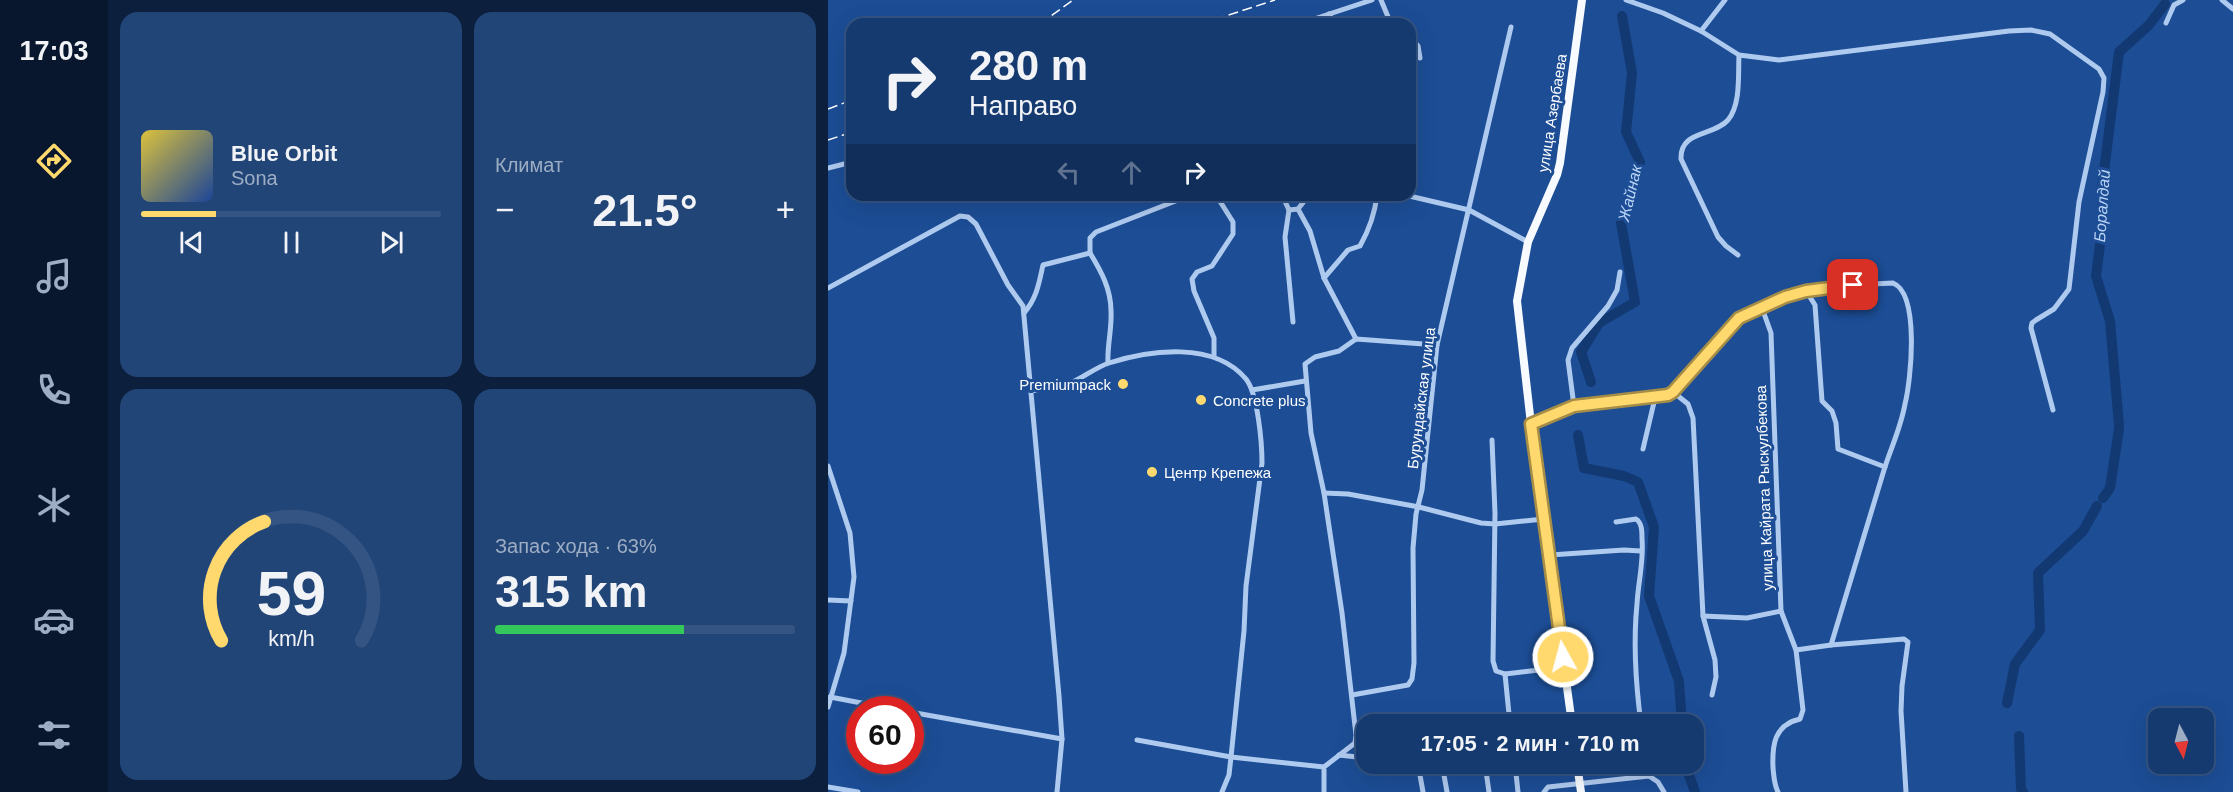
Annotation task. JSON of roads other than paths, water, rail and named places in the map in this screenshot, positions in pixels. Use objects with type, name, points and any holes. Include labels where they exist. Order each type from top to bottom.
[{"type":"main road","name":"улица Азербаева","points":[[1570,714],[1531,424],[1517,301],[1528,242],[1560,163],[1582,0]]},
{"type":"main road","points":[[1579,774],[1581,792]]},
{"type":"street","points":[[1317,18],[1372,0]]},
{"type":"street","points":[[1382,0],[1389,18]]},
{"type":"street","points":[[1626,0],[1664,13],[1701,31],[1739,55],[1779,60],[2031,30],[2050,34],[2099,69],[2104,78],[2103,92],[2079,202],[2069,289],[2054,309],[2032,323],[2031,328],[2053,410]]},
{"type":"street","points":[[1701,31],[1725,0]]},
{"type":"street","points":[[2166,23],[2174,5],[2183,0]]},
{"type":"street","points":[[2222,0],[2233,9]]},
{"type":"street","points":[[1329,14],[1331,18]]},
{"type":"street","name":"Бурундайская улица","points":[[1352,695],[1408,685],[1412,679],[1414,663],[1413,548],[1437,345],[1511,27]]},
{"type":"street","points":[[1416,44],[1420,58]]},
{"type":"street","points":[[1738,255],[1718,237],[1681,159],[1681,148],[1686,142],[1727,121],[1735,106],[1739,55]]},
{"type":"street","points":[[828,168],[846,164]]},
{"type":"street","points":[[1416,198],[1469,210],[1528,242]]},
{"type":"street","points":[[1108,363],[1111,310],[1105,276],[1090,253],[1090,238],[1096,231],[1175,201]]},
{"type":"street","points":[[1214,356],[1214,338],[1194,291],[1192,279],[1197,273],[1212,266],[1233,234],[1233,222],[1220,201]]},
{"type":"street","points":[[1285,201],[1289,210],[1285,237],[1293,322]]},
{"type":"street","points":[[1289,210],[1298,209],[1304,201]]},
{"type":"street","points":[[1324,278],[1348,250],[1360,246],[1367,233],[1376,201]]},
{"type":"street","points":[[1298,209],[1310,231],[1324,278],[1356,339]]},
{"type":"street","points":[[828,288],[960,216],[968,217],[976,224],[1008,285],[1023,306],[1062,740],[1057,792]]},
{"type":"street","points":[[1024,313],[1033,303],[1039,288],[1043,265],[1090,253]]},
{"type":"street","points":[[1574,406],[1568,360],[1572,348],[1608,306],[1617,290],[1620,272]]},
{"type":"street","points":[[1531,424],[1574,406],[1655,398],[1673,392],[1739,318],[1785,297],[1806,291],[1853,285],[1893,283],[1899,285],[1904,293],[1912,324],[1906,402],[1831,645]]},
{"type":"street","points":[[1806,291],[1815,305],[1822,401],[1832,411],[1836,423],[1838,449],[1885,467]]},
{"type":"street","name":"улица Кайрата Рыскулбекова","points":[[1703,616],[1747,618],[1781,611],[1771,333],[1762,308]]},
{"type":"street","points":[[1137,740],[1231,758],[1324,767],[1355,743],[1352,695],[1324,494],[1311,433],[1305,364],[1315,357],[1338,351],[1356,339],[1437,345]]},
{"type":"street","points":[[1032,391],[1069,384],[1108,363],[1152,352],[1214,356],[1230,365],[1246,379],[1252,390],[1262,443],[1262,464],[1246,586],[1244,632],[1229,775],[1222,792]]},
{"type":"street","points":[[1252,390],[1305,381]]},
{"type":"street","points":[[1673,392],[1688,404],[1693,418],[1703,616],[1715,660],[1716,677],[1712,695]]},
{"type":"street","points":[[1643,449],[1655,398]]},
{"type":"street","points":[[1492,440],[1495,524],[1493,662],[1496,671],[1505,674],[1564,667]]},
{"type":"street","points":[[828,466],[850,533],[854,577],[844,653],[829,697],[828,707]]},
{"type":"street","points":[[828,492],[837,489]]},
{"type":"street","points":[[1324,494],[1348,494],[1419,507],[1481,523],[1495,524],[1544,519]]},
{"type":"street","points":[[1616,522],[1638,519],[1641,524],[1636,624],[1637,698],[1639,714]]},
{"type":"street","points":[[1550,555],[1641,551]]},
{"type":"street","points":[[828,600],[851,601]]},
{"type":"street","points":[[1778,792],[1774,784],[1773,743],[1786,724],[1800,719],[1803,710],[1797,650],[1781,611]]},
{"type":"street","points":[[1797,650],[1894,639],[1904,639],[1908,642],[1901,711],[1906,792]]},
{"type":"street","points":[[1505,674],[1509,714]]},
{"type":"street","points":[[829,697],[846,700]]},
{"type":"street","points":[[924,715],[1062,740]]},
{"type":"street","points":[[1338,755],[1356,757]]},
{"type":"street","points":[[1324,767],[1324,792]]},
{"type":"street","points":[[1420,774],[1423,792]]},
{"type":"street","points":[[1444,774],[1447,792]]},
{"type":"street","points":[[1487,774],[1490,792]]},
{"type":"street","points":[[1516,774],[1518,792]]},
{"type":"street","points":[[1544,792],[1548,787],[1580,782],[1649,776],[1658,782],[1664,792]]},
{"type":"street","points":[[828,787],[858,792]]},
{"type":"waterway","name":"Боралдай","points":[[2119,425],[2110,321],[2096,276],[2102,229],[2102,187],[2119,52],[2149,25],[2165,4]]},
{"type":"waterway","name":"Жайнак","points":[[1591,382],[1581,352],[1599,323],[1635,302],[1621,223],[1640,162],[1626,132],[1632,73],[1622,16]]},
{"type":"waterway","name":"Боралдай","points":[[2103,498],[2110,488],[2119,429]]},
{"type":"waterway","name":"Жайнак","points":[[1578,435],[1584,468],[1624,476],[1638,482],[1654,527],[1649,596],[1679,681],[1681,714]]},
{"type":"waterway","name":"Боралдай","points":[[2007,703],[2015,664],[2040,630],[2038,573],[2083,531],[2097,506]]},
{"type":"waterway","name":"Боралдай","points":[[2019,736],[2023,792]]},
{"type":"waterway","name":"Жайнак","points":[[1689,774],[1695,792]]},
{"type":"railway","points":[[1048,18],[1073,0]]},
{"type":"railway","points":[[1220,18],[1275,0]]},
{"type":"railway","points":[[828,109],[846,102]]},
{"type":"railway","points":[[828,140],[846,134]]},
{"type":"place","name":"Premiumpack","points":[[1123,384]]},
{"type":"place","name":"Concrete plus","points":[[1201,400]]},
{"type":"place","name":"Центр Крепежа","points":[[1152,472]]}]
